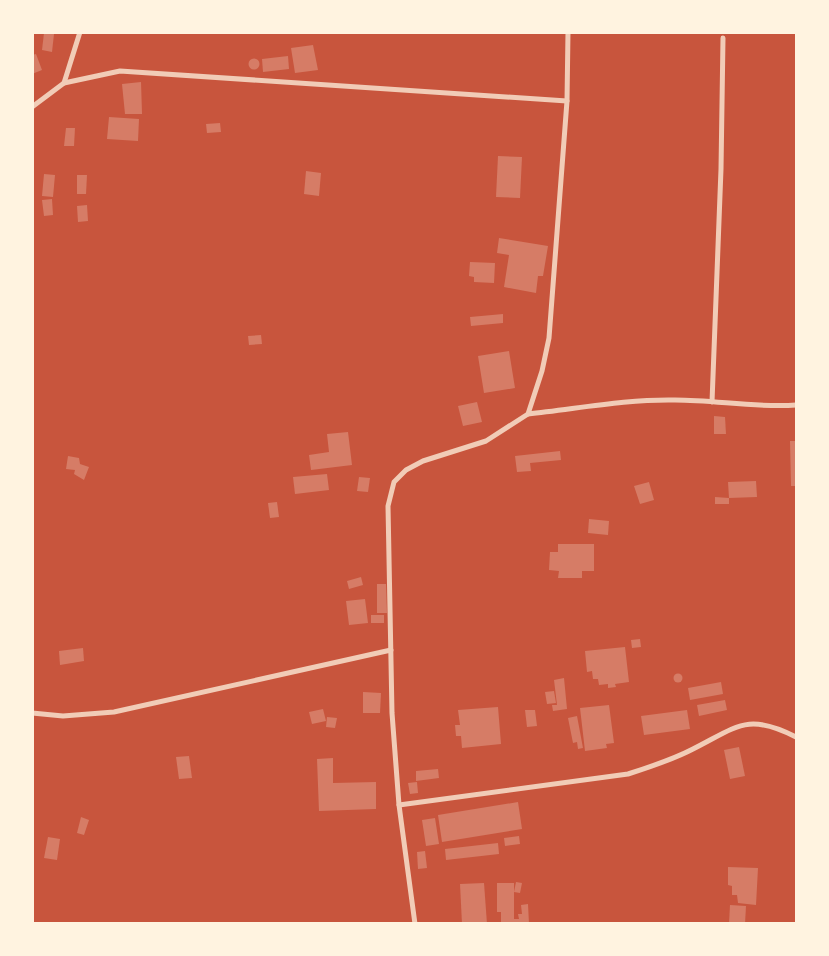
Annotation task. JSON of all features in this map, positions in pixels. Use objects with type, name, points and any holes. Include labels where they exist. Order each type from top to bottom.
[{"type":"street","points":[[528,414],[542,372],[549,338],[567,101],[568,32]]},
{"type":"street","points":[[64,83],[79,33]]},
{"type":"street","points":[[712,402],[721,178],[723,38]]},
{"type":"street","points":[[32,107],[64,83],[120,71],[144,71],[567,101]]},
{"type":"street","points":[[415,924],[399,805],[392,713],[388,506],[394,482],[406,470],[423,461],[486,441],[528,414],[641,400],[712,402],[750,407],[796,405]]},
{"type":"street","points":[[32,713],[63,716],[114,712],[391,650]]},
{"type":"street","points":[[399,805],[628,774],[662,763],[734,727],[754,723],[774,726],[796,736]]},
{"type":"building","points":[[44,33],[54,34],[52,52],[42,50]]},
{"type":"building","points":[[313,45],[318,70],[295,73],[291,48]]},
{"type":"building","points":[[36,54],[42,70],[32,74],[32,55]]},
{"type":"building","points":[[288,56],[289,69],[263,72],[262,59]]},
{"type":"building","points":[[254,58],[260,64],[254,70],[248,64]]},
{"type":"building","points":[[141,82],[142,114],[125,114],[122,84]]},
{"type":"building","points":[[109,117],[139,119],[138,141],[107,139]]},
{"type":"building","points":[[220,123],[221,132],[207,133],[206,124]]},
{"type":"building","points":[[66,128],[75,128],[74,146],[64,146]]},
{"type":"building","points":[[498,156],[522,157],[520,198],[496,197]]},
{"type":"building","points":[[306,171],[321,173],[319,196],[304,194]]},
{"type":"building","points":[[44,174],[55,175],[53,197],[42,196]]},
{"type":"building","points":[[77,175],[87,175],[86,194],[77,194]]},
{"type":"building","points":[[52,199],[53,215],[44,216],[42,200]]},
{"type":"building","points":[[87,205],[88,221],[78,222],[77,206]]},
{"type":"building","points":[[499,238],[548,246],[543,276],[538,276],[536,293],[504,287],[509,255],[497,253]]},
{"type":"building","points":[[470,262],[495,263],[494,283],[474,282],[474,277],[469,276]]},
{"type":"building","points":[[503,314],[503,323],[471,326],[470,317]]},
{"type":"building","points":[[261,335],[262,344],[249,345],[248,336]]},
{"type":"building","points":[[509,351],[515,388],[484,393],[478,356]]},
{"type":"building","points":[[477,402],[482,422],[463,426],[458,406]]},
{"type":"building","points":[[714,416],[725,417],[726,434],[714,434]]},
{"type":"building","points":[[348,432],[352,465],[311,470],[309,455],[329,452],[327,434]]},
{"type":"building","points":[[790,441],[796,441],[796,486],[791,486]]},
{"type":"building","points":[[560,451],[561,460],[530,463],[531,471],[517,472],[515,456]]},
{"type":"building","points":[[68,456],[79,458],[80,464],[89,467],[84,480],[74,474],[75,470],[66,469]]},
{"type":"building","points":[[327,474],[329,490],[295,494],[293,477]]},
{"type":"building","points":[[359,477],[370,478],[368,492],[357,491]]},
{"type":"building","points":[[756,481],[757,497],[729,498],[728,482]]},
{"type":"building","points":[[649,482],[654,500],[640,504],[634,486]]},
{"type":"building","points":[[715,497],[729,498],[729,504],[715,504]]},
{"type":"building","points":[[277,502],[279,517],[270,518],[268,503]]},
{"type":"building","points":[[589,519],[609,521],[608,535],[588,533]]},
{"type":"building","points":[[558,544],[594,544],[594,571],[582,571],[582,578],[558,578],[559,571],[549,570],[550,552],[558,552]]},
{"type":"building","points":[[361,577],[363,585],[349,589],[347,581]]},
{"type":"building","points":[[377,584],[386,584],[387,613],[377,613]]},
{"type":"building","points":[[365,599],[368,623],[349,625],[346,601]]},
{"type":"building","points":[[371,615],[384,615],[384,623],[371,623]]},
{"type":"building","points":[[640,639],[641,647],[632,648],[631,640]]},
{"type":"building","points":[[625,647],[629,682],[615,684],[616,687],[608,688],[608,684],[599,685],[598,679],[593,679],[592,671],[587,672],[585,651]]},
{"type":"building","points":[[83,648],[84,661],[60,665],[59,651]]},
{"type":"building","points":[[678,673],[683,678],[678,683],[673,678]]},
{"type":"building","points":[[564,678],[567,709],[553,711],[552,705],[557,705],[554,680]]},
{"type":"building","points":[[721,682],[723,694],[690,700],[688,688]]},
{"type":"building","points":[[554,691],[556,703],[547,704],[545,692]]},
{"type":"building","points":[[363,692],[381,693],[380,713],[363,713]]},
{"type":"building","points":[[725,700],[727,710],[699,716],[697,705]]},
{"type":"building","points":[[609,705],[614,743],[606,744],[607,748],[585,751],[580,708]]},
{"type":"building","points":[[498,707],[501,744],[462,748],[461,736],[456,736],[455,725],[460,725],[458,710]]},
{"type":"building","points":[[323,709],[326,721],[312,724],[309,712]]},
{"type":"building","points":[[525,710],[535,710],[537,726],[527,727]]},
{"type":"building","points":[[687,710],[690,729],[644,735],[641,716]]},
{"type":"building","points":[[577,716],[583,748],[578,749],[577,742],[573,743],[568,718]]},
{"type":"building","points":[[327,717],[337,718],[335,728],[326,727]]},
{"type":"building","points":[[739,747],[745,776],[730,779],[724,750]]},
{"type":"building","points":[[189,756],[192,778],[179,779],[176,757]]},
{"type":"building","points":[[333,758],[333,783],[376,782],[376,809],[319,811],[317,759]]},
{"type":"building","points":[[438,769],[439,778],[416,781],[416,771]]},
{"type":"building","points":[[417,782],[418,793],[410,794],[408,783]]},
{"type":"building","points":[[518,802],[522,829],[442,842],[438,815]]},
{"type":"building","points":[[81,817],[89,820],[84,835],[77,833]]},
{"type":"building","points":[[435,818],[439,844],[426,846],[422,820]]},
{"type":"building","points":[[519,836],[520,844],[505,846],[504,838]]},
{"type":"building","points":[[48,837],[60,839],[57,860],[44,858]]},
{"type":"building","points":[[498,843],[499,854],[446,860],[445,849]]},
{"type":"building","points":[[425,851],[427,868],[418,869],[417,852]]},
{"type":"building","points":[[728,867],[758,868],[756,905],[738,903],[737,895],[732,895],[732,886],[728,885]]},
{"type":"building","points":[[516,882],[522,883],[520,893],[514,892]]},
{"type":"building","points":[[484,883],[487,924],[462,924],[460,884]]},
{"type":"building","points":[[497,883],[514,883],[514,919],[519,919],[518,914],[522,914],[521,905],[528,904],[529,924],[501,924],[501,912],[497,912]]},
{"type":"building","points":[[730,905],[746,906],[745,924],[729,924]]}]
